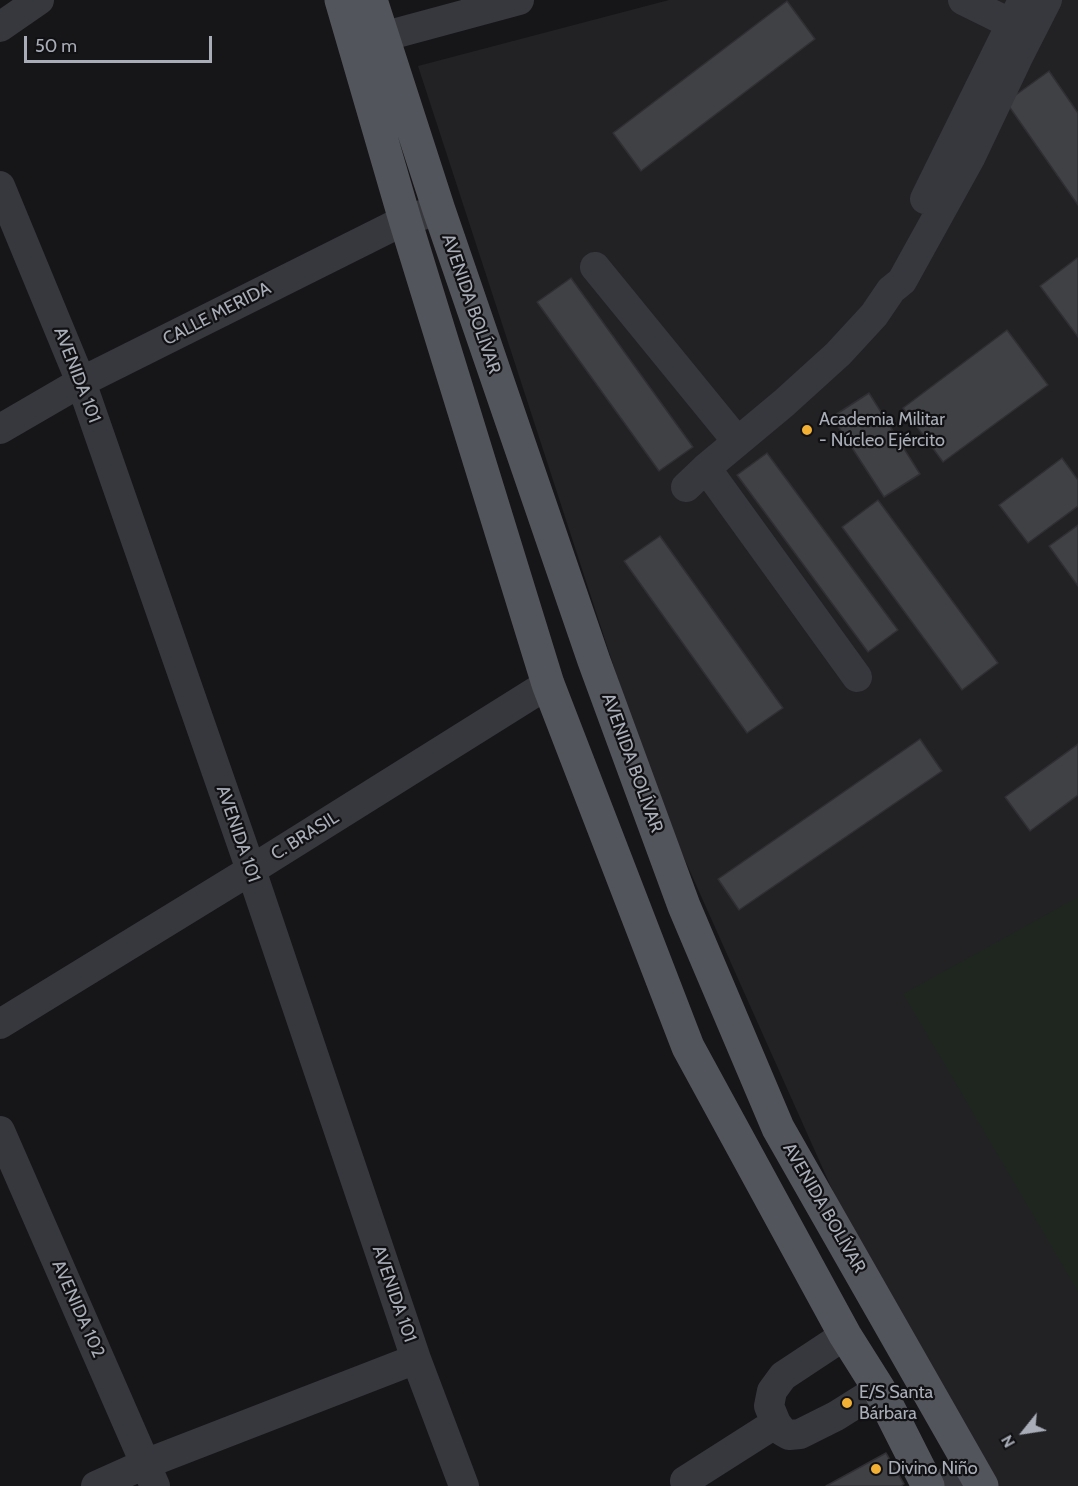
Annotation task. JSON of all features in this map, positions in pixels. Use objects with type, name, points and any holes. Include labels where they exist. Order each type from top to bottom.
[{"type":"main road","name":"AVENIDA BOLÍVAR","points":[[341,0],[405,220],[548,684],[688,1047],[845,1335],[879,1389],[928,1486]]},
{"type":"main road","name":"AVENIDA BOLÍVAR","points":[[371,0],[439,210],[594,661],[684,906],[778,1128],[977,1477]]},
{"type":"street","points":[[7,15],[39,0]]},
{"type":"street","points":[[382,37],[519,0]]},
{"type":"street","points":[[963,0],[1016,33]]},
{"type":"street","points":[[857,677],[696,478],[838,354],[874,315],[891,290],[902,281],[1016,33],[1047,0]]},
{"type":"street","name":"AVENIDA 101","points":[[0,186],[81,382],[251,870],[416,1359],[464,1486]]},
{"type":"street","name":"CALLE MERIDA","points":[[0,429],[81,382],[405,220],[439,210]]},
{"type":"street","points":[[595,267],[737,441]]},
{"type":"street","name":"C. BRASIL","points":[[0,1024],[548,684]]},
{"type":"street","name":"AVENIDA 102","points":[[0,1131],[150,1475]]},
{"type":"street","points":[[845,1335],[783,1376],[772,1391],[769,1406],[776,1423],[782,1431],[789,1435],[800,1434],[836,1416],[879,1389]]},
{"type":"street","points":[[96,1486],[150,1475],[416,1359]]},
{"type":"street","points":[[685,1482],[776,1423]]},
{"type":"street","points":[[939,1486],[977,1477]]},
{"type":"shaded area","name":"Academia Militar - Núcleo Ejército","points":[[669,0],[1078,0],[1078,1486],[983,1486],[844,1216],[655,793],[418,66]]},
{"type":"shaded area","points":[[1078,897],[1078,1292],[903,994]]},
{"type":"building","points":[[787,1],[815,39],[641,171],[613,133]]},
{"type":"building","points":[[1049,71],[1078,113],[1078,205],[1006,102]]},
{"type":"building","points":[[1077,258],[1078,260],[1078,337],[1040,286]]},
{"type":"building","points":[[571,278],[693,447],[659,471],[537,302]]},
{"type":"building","points":[[1007,330],[1048,385],[943,462],[903,408]]},
{"type":"building","points":[[869,393],[920,474],[884,497],[832,417]]},
{"type":"building","points":[[767,453],[898,630],[868,652],[737,475]]},
{"type":"building","points":[[1062,458],[1078,480],[1078,506],[1028,543],[999,505]]},
{"type":"building","points":[[878,500],[998,663],[962,690],[842,527]]},
{"type":"building","points":[[1078,525],[1078,586],[1049,546]]},
{"type":"building","points":[[660,536],[783,708],[747,733],[624,561]]},
{"type":"building","points":[[920,739],[942,771],[739,910],[718,879]]},
{"type":"building","points":[[1078,744],[1078,795],[1030,831],[1005,797]]},
{"type":"building","name":"Divino Niño","points":[[886,1453],[904,1484],[901,1486],[826,1486]]},
{"type":"place","name":"Academia Militar - Núcleo Ejército","points":[[807,430]]},
{"type":"place","name":"E/S Santa Bárbara","points":[[847,1403]]},
{"type":"place","name":"Divino Niño","points":[[876,1469]]}]
